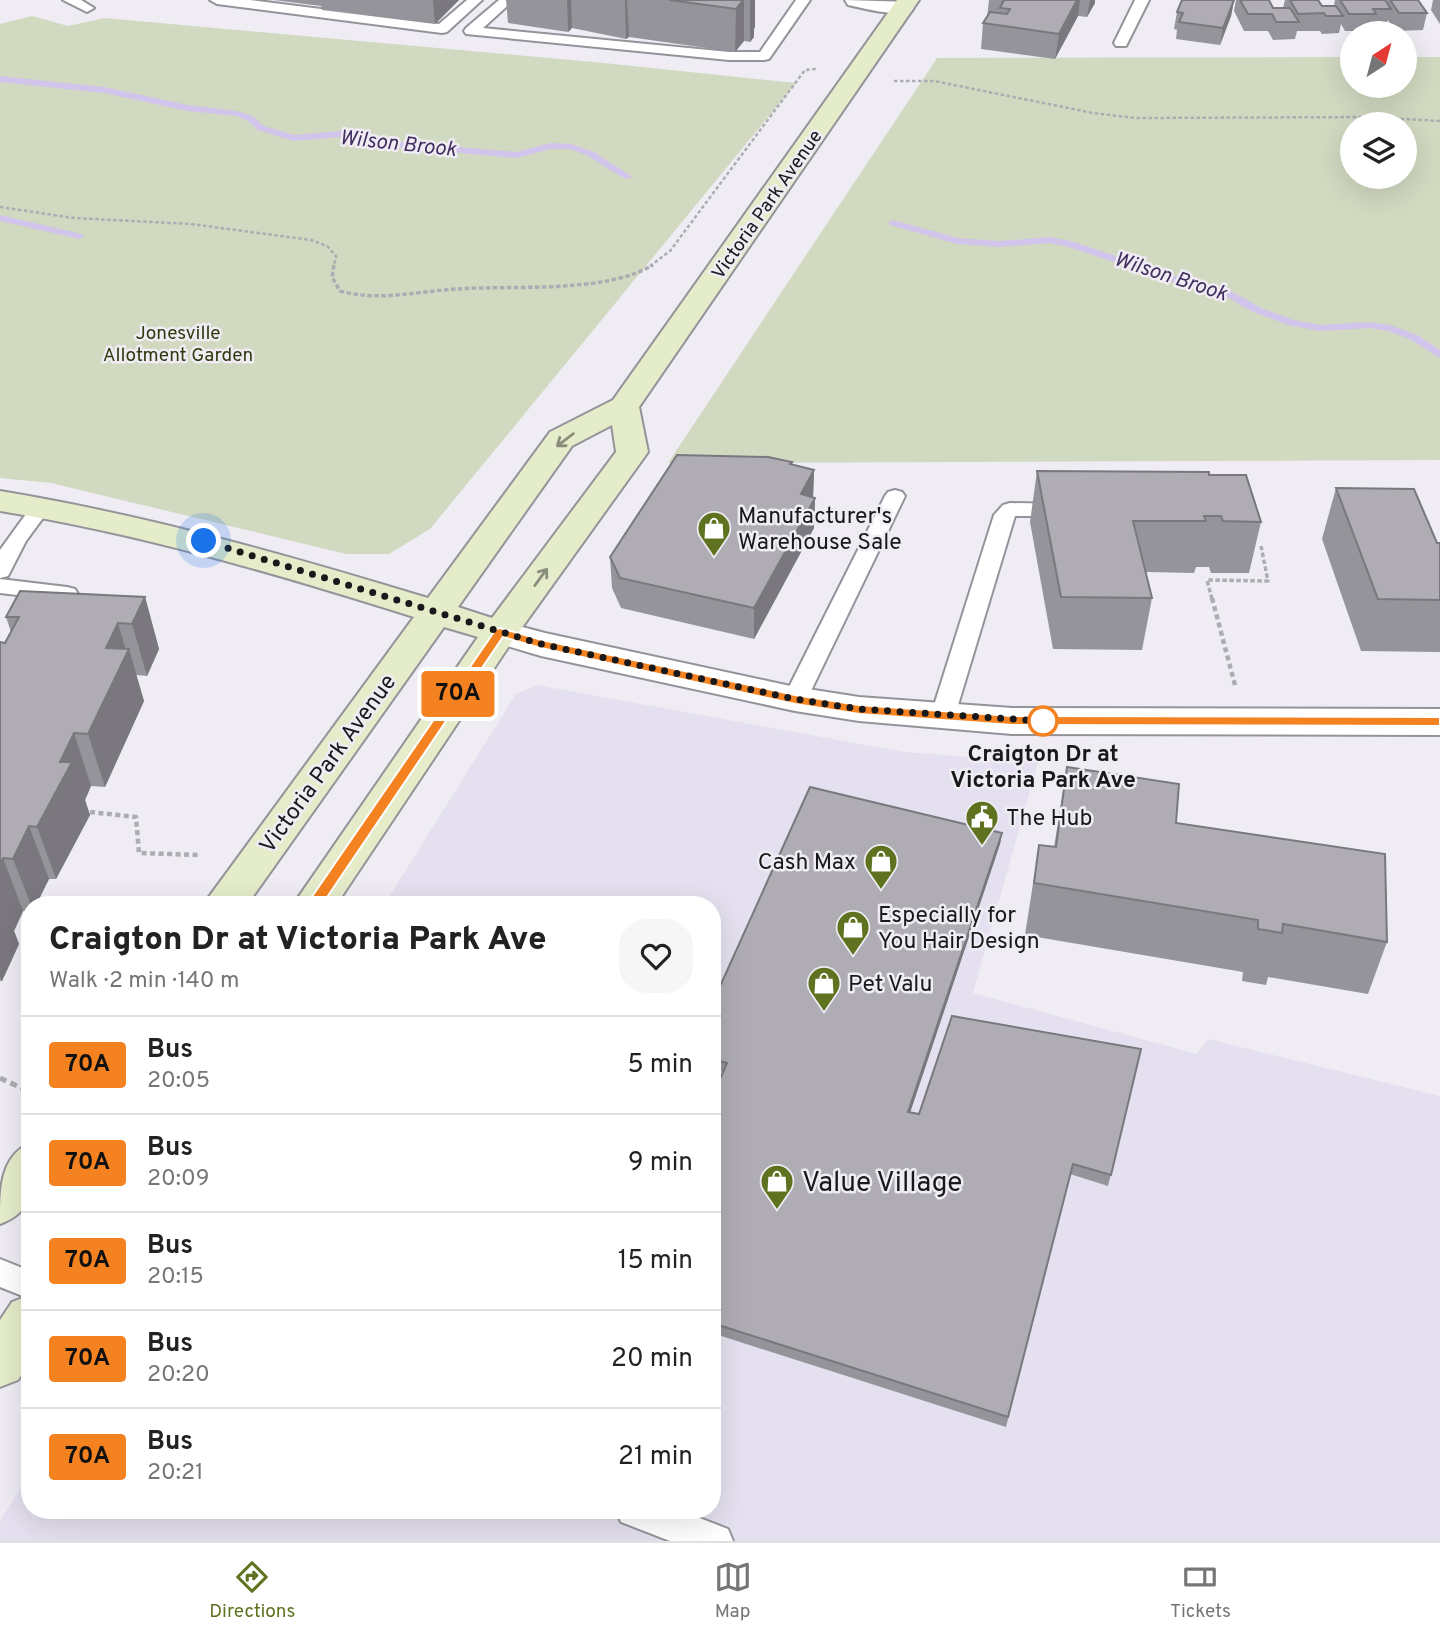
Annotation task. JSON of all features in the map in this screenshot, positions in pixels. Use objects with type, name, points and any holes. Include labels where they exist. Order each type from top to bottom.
[{"type":"main road","name":"Victoria Park Avenue","points":[[230,896],[561,439],[624,408],[905,4]]},
{"type":"main road","points":[[320,896],[500,632],[632,452],[624,408]]},
{"type":"main road","points":[[0,501],[204,541],[500,632]]},
{"type":"main road","points":[[0,1203],[21,1175]]},
{"type":"main road","points":[[0,1363],[21,1332]]},
{"type":"street","points":[[856,0],[905,4]]},
{"type":"street","points":[[500,632],[541,644],[795,699],[859,709],[1012,721],[1440,722]]},
{"type":"lane","points":[[70,0],[87,8]]},
{"type":"lane","points":[[217,0],[442,29],[475,0]]},
{"type":"lane","points":[[507,0],[471,31],[729,56],[764,56],[803,0]]},
{"type":"lane","points":[[1121,43],[1142,0]]},
{"type":"lane","points":[[795,699],[895,496]]},
{"type":"lane","points":[[0,571],[16,540],[41,507]]},
{"type":"lane","points":[[943,715],[1005,515],[1010,509],[1080,510]]},
{"type":"lane","points":[[0,586],[67,594]]},
{"type":"lane","points":[[0,1273],[21,1281]]},
{"type":"lane","points":[[657,1519],[716,1541]]},
{"type":"path","points":[[0,207],[74,219],[191,224],[312,240],[327,246],[336,256],[332,277],[340,291],[361,296],[402,296],[455,289],[571,285],[629,277],[651,266],[670,251],[783,97],[804,71],[816,69]]},
{"type":"path","points":[[898,81],[933,81],[979,88],[1093,113],[1135,118],[1371,117],[1440,121]]},
{"type":"path","points":[[1244,721],[1207,580],[1268,581],[1261,546]]},
{"type":"path","points":[[90,812],[136,817],[139,853],[198,855]]},
{"type":"path","points":[[0,1078],[21,1087]]},
{"type":"shaded area","points":[[537,685],[904,752],[1038,762],[973,993],[1197,1054],[1208,1039],[1440,1096],[1440,1541],[0,1541],[0,1521],[21,1487],[21,1519],[721,1519],[721,896],[390,896],[516,694]]},
{"type":"green space","name":"Jonesville Allotment Garden","points":[[32,16],[68,26],[104,18],[796,83],[430,529],[389,554],[346,554],[51,483],[0,478],[0,24]]},
{"type":"green space","points":[[1340,57],[1340,98],[1418,98],[1418,57],[1440,57],[1440,460],[668,463],[937,58]]},
{"type":"building","points":[[669,0],[743,0],[736,9]]},
{"type":"building","points":[[1004,0],[1077,0],[1059,34],[983,23],[990,12],[1007,14],[1010,9],[1000,8]]},
{"type":"building","points":[[1182,0],[1234,0],[1223,28],[1179,22],[1183,13],[1177,12]]},
{"type":"building","points":[[1240,0],[1269,0],[1273,8],[1290,8],[1299,22],[1276,22],[1272,14],[1248,14]]},
{"type":"building","points":[[1290,0],[1318,0],[1322,6],[1336,6],[1343,16],[1326,16],[1324,13],[1298,14]]},
{"type":"building","points":[[1340,0],[1385,0],[1391,9],[1373,9],[1376,14],[1349,14]]},
{"type":"building","points":[[1390,0],[1418,0],[1427,13],[1399,13]]},
{"type":"building","name":"Manufacturer's Warehouse Sale","points":[[677,455],[768,457],[814,470],[801,494],[815,498],[754,608],[620,578],[610,557]]},
{"type":"building","points":[[1037,471],[1209,472],[1209,475],[1246,475],[1261,522],[1223,521],[1221,516],[1204,516],[1206,521],[1133,521],[1152,598],[1061,597]]},
{"type":"building","points":[[1336,488],[1414,489],[1437,543],[1440,543],[1440,600],[1378,599]]},
{"type":"building","points":[[20,591],[145,597],[132,624],[118,623],[106,648],[129,649],[88,734],[74,733],[60,762],[72,762],[37,827],[29,826],[13,859],[3,858],[0,864],[0,642],[5,643],[19,617],[6,617]]},
{"type":"building","points":[[1067,767],[1179,784],[1176,823],[1385,854],[1387,942],[1283,924],[1282,933],[1258,929],[1258,920],[1034,883],[1039,845],[1056,847]]},
{"type":"building","points":[[810,787],[1002,833],[908,1112],[919,1114],[952,1016],[1141,1049],[1111,1175],[1073,1164],[1008,1417],[721,1326],[721,1077],[727,1063],[721,1061],[721,984]]},
{"type":"waterway","name":"Wilson Brook","points":[[0,79],[104,90],[188,108],[237,114],[251,119],[261,128],[293,138],[340,134],[381,143],[517,155],[561,145],[591,154],[628,177]]},
{"type":"waterway","points":[[0,218],[79,236]]},
{"type":"waterway","name":"Wilson Brook","points":[[893,223],[957,241],[999,244],[1050,240],[1071,244],[1177,280],[1229,294],[1257,310],[1292,323],[1320,328],[1369,325],[1391,328],[1415,338],[1440,355]]},
{"type":"bus line","name":"70A","points":[[320,896],[500,632],[541,644],[795,699],[859,709],[1012,721],[1440,722]]},
{"type":"place","name":"Manufacturer's Warehouse Sale","points":[[714,558]]},
{"type":"place","name":"Craigton Dr at Victoria Park Ave","points":[[1043,721]]},
{"type":"place","name":"The Hub","points":[[982,847]]},
{"type":"place","name":"Cash Max","points":[[881,891]]},
{"type":"place","name":"Especially for You Hair Design","points":[[853,957]]},
{"type":"place","name":"Pet Valu","points":[[824,1013]]},
{"type":"place","name":"Value Village","points":[[777,1211]]},
{"type":"route","points":[[204,541],[541,644],[795,699],[859,709],[1043,721]]}]
